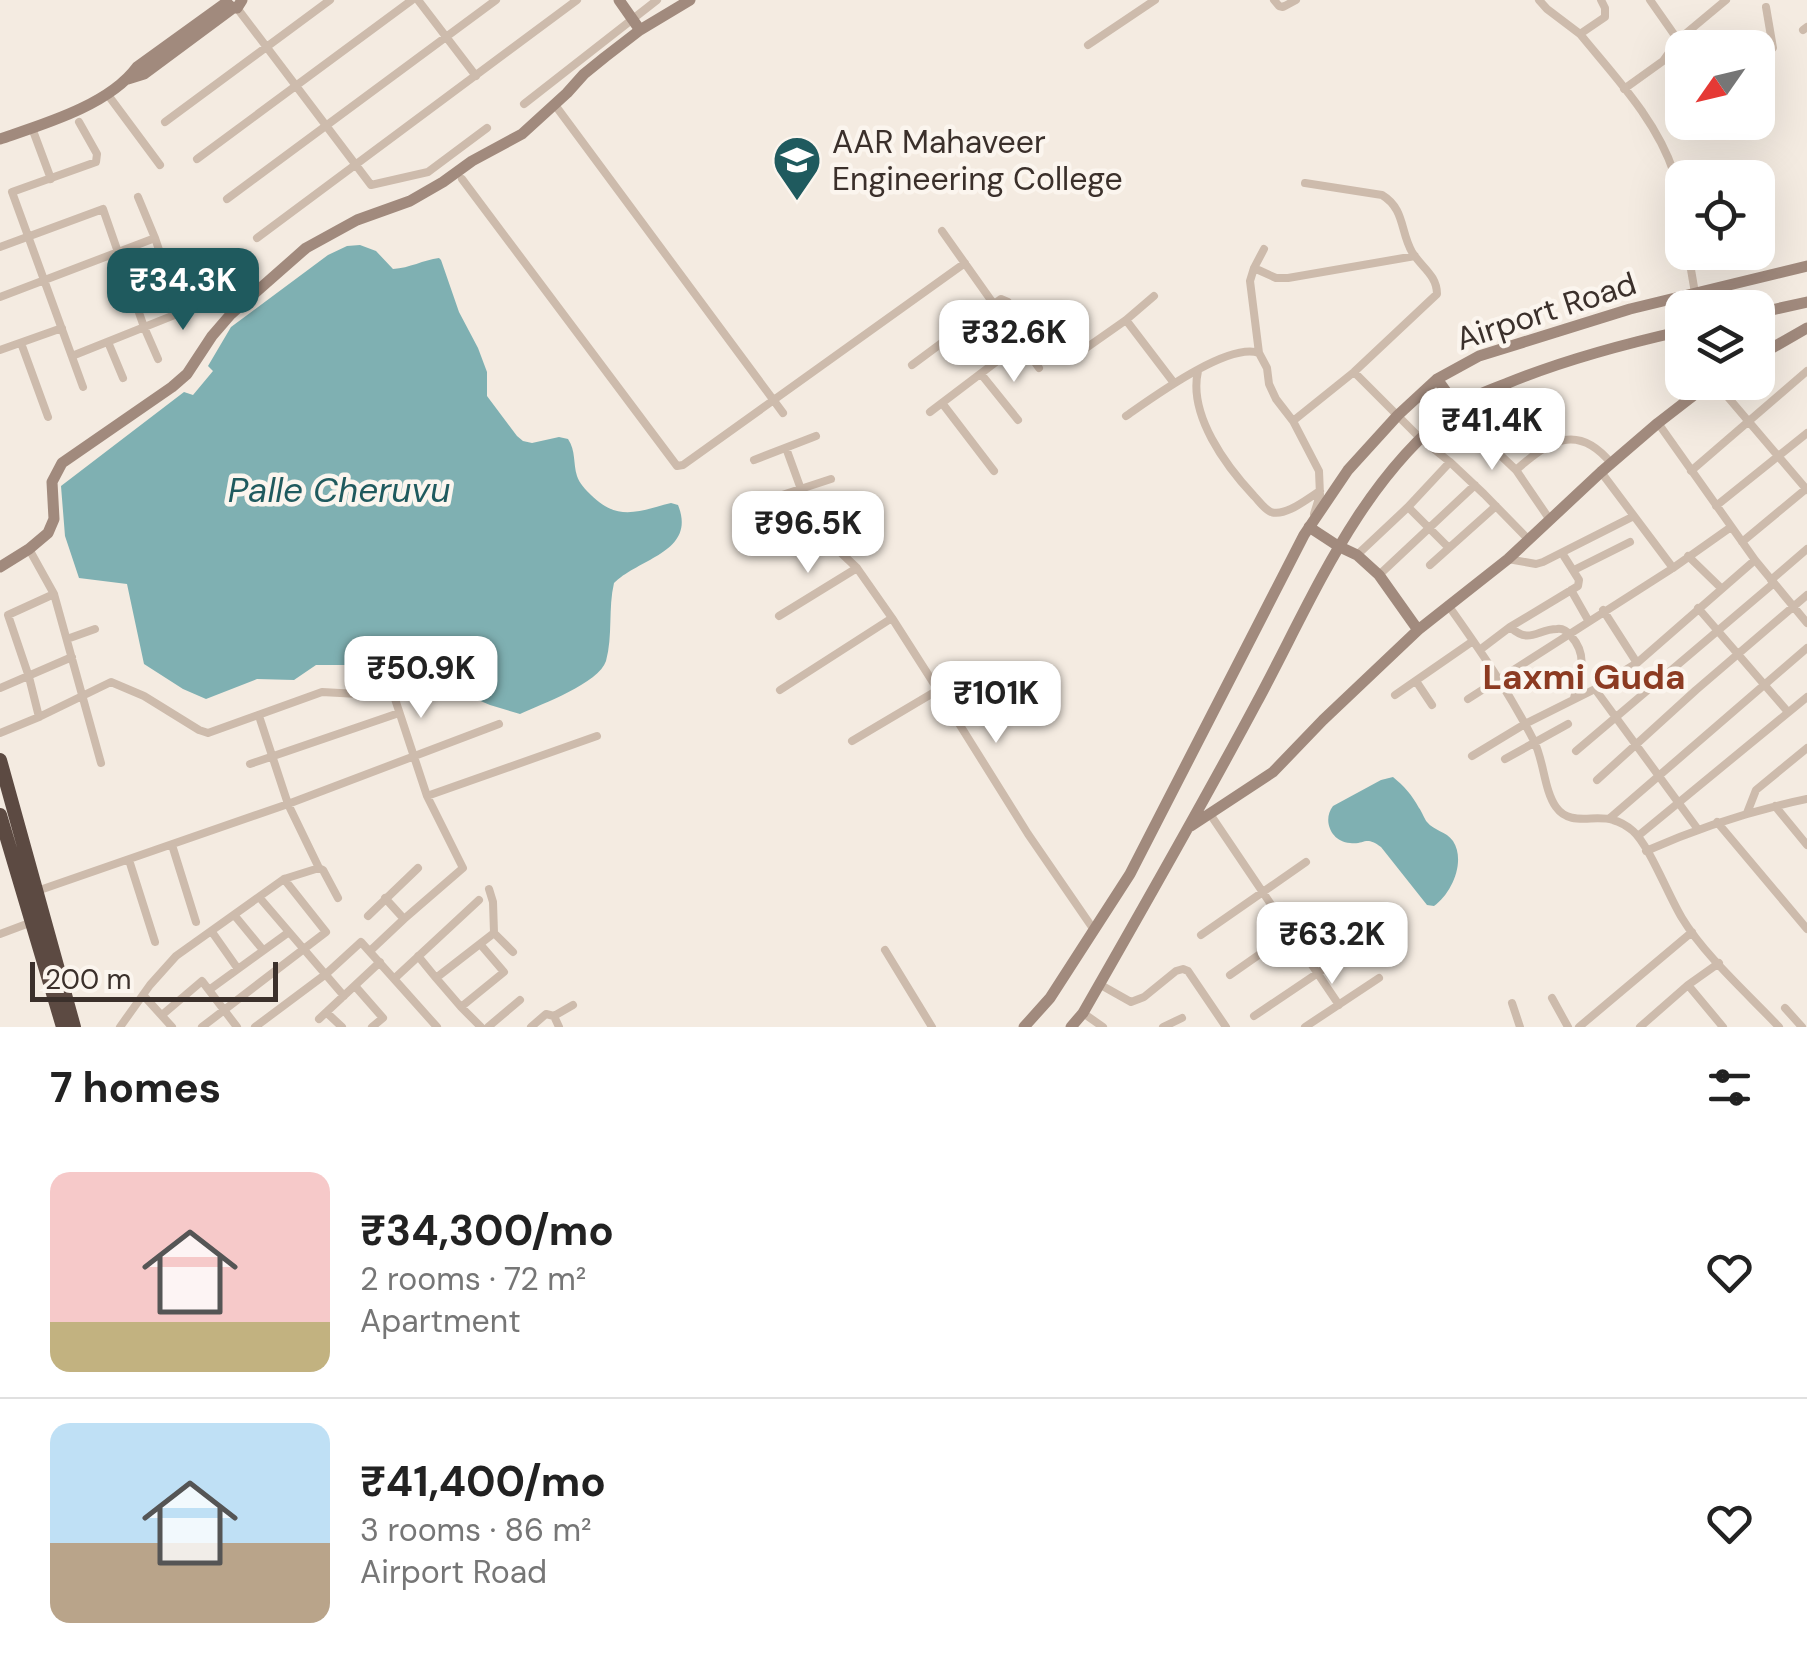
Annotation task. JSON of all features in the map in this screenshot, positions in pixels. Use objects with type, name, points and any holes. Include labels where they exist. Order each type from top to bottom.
[{"type":"highway","points":[[0,760],[74,1027]]},
{"type":"highway","points":[[0,815],[63,1027]]},
{"type":"main road","points":[[619,0],[640,30]]},
{"type":"main road","points":[[0,566],[48,532],[54,519],[52,482],[62,463],[188,374],[231,314],[306,248],[357,220],[422,194],[522,134],[584,74],[640,30],[690,0]]},
{"type":"main road","points":[[0,138],[108,96],[137,67],[236,3]]},
{"type":"main road","name":"Airport Road","points":[[1707,290],[1807,266]]},
{"type":"main road","name":"Airport Road","points":[[1024,1027],[1050,998],[1130,874],[1309,528],[1348,470],[1437,379],[1479,356],[1665,300]]},
{"type":"main road","points":[[1775,309],[1807,302]]},
{"type":"main road","points":[[1775,346],[1807,328]]},
{"type":"main road","name":"Airport Road","points":[[1072,1027],[1258,702],[1338,546],[1377,486],[1420,438],[1457,407],[1481,394],[1534,372],[1665,336]]},
{"type":"main road","points":[[1437,379],[1457,407]]},
{"type":"main road","name":"Airport Road","points":[[1188,828],[1273,772],[1418,630],[1508,559],[1606,468],[1689,400]]},
{"type":"main road","points":[[1309,528],[1357,555],[1379,575],[1418,630]]},
{"type":"street","points":[[165,122],[330,0]]},
{"type":"street","points":[[197,160],[415,0],[476,76]]},
{"type":"street","points":[[227,199],[496,0]]},
{"type":"street","points":[[257,238],[577,0]]},
{"type":"street","points":[[524,104],[657,0]]},
{"type":"street","points":[[1088,46],[1155,0]]},
{"type":"street","points":[[1274,0],[1283,7],[1296,0]]},
{"type":"street","points":[[1539,0],[1580,34],[1638,105],[1669,160]]},
{"type":"street","points":[[1580,34],[1605,17],[1601,0]]},
{"type":"street","points":[[1650,0],[1671,30]]},
{"type":"street","points":[[1690,30],[1726,0]]},
{"type":"street","points":[[236,3],[371,185],[428,172],[488,128]]},
{"type":"street","points":[[1766,7],[1770,30]]},
{"type":"street","points":[[1624,89],[1665,56]]},
{"type":"street","points":[[108,96],[160,165]]},
{"type":"street","points":[[555,104],[783,412]]},
{"type":"street","points":[[0,197],[96,162],[98,154],[79,122]]},
{"type":"street","points":[[32,128],[51,179]]},
{"type":"street","points":[[462,178],[677,466],[965,263]]},
{"type":"street","points":[[1293,421],[1354,372],[1438,290],[1410,249],[1390,199],[1305,182]]},
{"type":"street","points":[[12,192],[83,386]]},
{"type":"street","points":[[72,356],[177,314],[179,309],[138,197]]},
{"type":"street","points":[[0,247],[104,209],[158,359]]},
{"type":"street","points":[[942,230],[1039,368]]},
{"type":"street","points":[[0,297],[155,238]]},
{"type":"street","points":[[1264,250],[1250,280],[1258,353],[1268,368],[1276,398],[1319,471],[1320,490],[1309,528]]},
{"type":"street","points":[[1254,268],[1276,278],[1288,278],[1416,256]]},
{"type":"street","points":[[179,309],[199,303],[205,296],[194,264]]},
{"type":"street","points":[[912,365],[994,304],[1005,300],[1025,331],[1042,342],[1079,353],[1154,296]]},
{"type":"street","points":[[1126,320],[1174,383]]},
{"type":"street","points":[[0,350],[62,328]]},
{"type":"street","points":[[20,342],[48,417]]},
{"type":"street","points":[[108,342],[124,378]]},
{"type":"street","points":[[930,412],[1021,342]]},
{"type":"street","points":[[1126,416],[1174,383],[1224,357],[1250,350],[1258,353]]},
{"type":"street","points":[[1198,371],[1201,410],[1214,444],[1228,467],[1264,507],[1273,513],[1284,512],[1320,490]]},
{"type":"street","points":[[1691,471],[1807,371]]},
{"type":"street","points":[[1354,372],[1528,539]]},
{"type":"street","points":[[980,374],[1018,420]]},
{"type":"street","points":[[1729,400],[1807,489],[1742,542]]},
{"type":"street","points":[[942,403],[994,471]]},
{"type":"street","points":[[1457,407],[1516,470],[1550,520]]},
{"type":"street","points":[[1658,423],[1730,527],[1807,623]]},
{"type":"street","points":[[1716,506],[1807,433]]},
{"type":"street","points":[[754,460],[816,436]]},
{"type":"street","points":[[1516,470],[1556,440],[1579,441],[1599,448],[1634,516],[1673,568]]},
{"type":"street","points":[[786,448],[819,532],[857,568],[892,618],[1028,834],[1094,930]]},
{"type":"street","points":[[1357,555],[1450,462]]},
{"type":"street","points":[[770,499],[832,478]]},
{"type":"street","points":[[1379,575],[1474,485]]},
{"type":"street","points":[[1430,565],[1496,506]]},
{"type":"street","points":[[1408,507],[1449,548]]},
{"type":"street","points":[[1508,559],[1536,564],[1634,516]]},
{"type":"street","points":[[1468,699],[1730,527]]},
{"type":"street","points":[[1574,570],[1630,542]]},
{"type":"street","points":[[29,549],[54,594],[101,763]]},
{"type":"street","points":[[1576,751],[1807,549]]},
{"type":"street","points":[[1481,649],[1580,582],[1562,553]]},
{"type":"street","points":[[1688,556],[1720,588]]},
{"type":"street","points":[[1472,756],[1637,663],[1755,560]]},
{"type":"street","points":[[779,616],[857,568]]},
{"type":"street","points":[[1571,590],[1588,620]]},
{"type":"street","points":[[39,717],[8,614],[54,594]]},
{"type":"street","points":[[1597,780],[1807,596]]},
{"type":"street","points":[[1448,605],[1500,677],[1535,743],[1558,809],[1575,819],[1610,818],[1638,836],[1692,932],[1779,1027]]},
{"type":"street","points":[[1698,608],[1788,712]]},
{"type":"street","points":[[1603,610],[1637,663]]},
{"type":"street","points":[[780,690],[892,618]]},
{"type":"street","points":[[1510,627],[1528,636],[1558,628],[1569,633],[1583,655],[1574,698]]},
{"type":"street","points":[[66,638],[95,629]]},
{"type":"street","points":[[1395,695],[1474,640]]},
{"type":"street","points":[[1610,818],[1807,648]]},
{"type":"street","points":[[0,688],[72,657]]},
{"type":"street","points":[[1416,680],[1432,706]]},
{"type":"street","points":[[0,733],[111,682],[208,733],[322,692],[430,698]]},
{"type":"street","points":[[852,742],[938,690]]},
{"type":"street","points":[[1595,690],[1697,828]]},
{"type":"street","points":[[370,951],[463,868],[427,796],[394,696]]},
{"type":"street","points":[[1638,836],[1807,696]]},
{"type":"street","points":[[250,764],[399,713]]},
{"type":"street","points":[[258,716],[288,804],[338,898]]},
{"type":"street","points":[[37,890],[288,804],[499,724]]},
{"type":"street","points":[[1505,759],[1568,724]]},
{"type":"street","points":[[427,796],[597,736]]},
{"type":"street","points":[[1747,812],[1756,790],[1807,748]]},
{"type":"street","points":[[1646,851],[1697,828],[1807,799]]},
{"type":"street","points":[[1775,806],[1807,845]]},
{"type":"street","points":[[1210,814],[1338,1005]]},
{"type":"street","points":[[1717,822],[1807,928]]},
{"type":"street","points":[[172,845],[196,922]]},
{"type":"street","points":[[129,860],[155,942]]},
{"type":"street","points":[[1201,935],[1306,862]]},
{"type":"street","points":[[120,1027],[176,956],[284,879],[319,868]]},
{"type":"street","points":[[368,916],[418,868]]},
{"type":"street","points":[[202,1027],[326,932],[284,879]]},
{"type":"street","points":[[488,889],[493,902],[494,934],[512,952]]},
{"type":"street","points":[[259,897],[344,996]]},
{"type":"street","points":[[386,898],[404,919]]},
{"type":"street","points":[[395,978],[479,900]]},
{"type":"street","points":[[1230,975],[1326,908]]},
{"type":"street","points":[[235,916],[263,950]]},
{"type":"street","points":[[0,934],[32,922]]},
{"type":"street","points":[[212,932],[238,969]]},
{"type":"street","points":[[209,990],[290,932]]},
{"type":"street","points":[[1579,1027],[1692,932]]},
{"type":"street","points":[[436,978],[494,934]]},
{"type":"street","points":[[255,1027],[326,974],[359,943],[436,1026]]},
{"type":"street","points":[[462,1007],[504,972],[480,944]]},
{"type":"street","points":[[885,950],[932,1027]]},
{"type":"street","points":[[1254,1016],[1352,950]]},
{"type":"street","points":[[418,956],[480,1027]]},
{"type":"street","points":[[342,1027],[323,1016],[380,962]]},
{"type":"street","points":[[1640,1027],[1719,963]]},
{"type":"street","points":[[1099,984],[1130,1002],[1176,972],[1188,971],[1226,1027]]},
{"type":"street","points":[[1305,1027],[1379,978]]},
{"type":"street","points":[[162,1016],[202,981],[237,1027]]},
{"type":"street","points":[[355,986],[383,1018],[372,1027]]},
{"type":"street","points":[[1688,986],[1722,1027]]},
{"type":"street","points":[[144,996],[172,1027]]},
{"type":"street","points":[[1552,998],[1568,1027]]},
{"type":"street","points":[[488,1027],[520,1000]]},
{"type":"street","points":[[1512,1003],[1520,1027]]},
{"type":"street","points":[[531,1027],[546,1014],[554,1016],[573,1004]]},
{"type":"street","points":[[1785,1008],[1802,1027]]},
{"type":"street","points":[[1083,1012],[1102,1027]]},
{"type":"street","points":[[554,1016],[559,1027]]},
{"type":"street","points":[[1162,1027],[1182,1018]]},
{"type":"water","name":"Palle Cheruvu","points":[[360,245],[376,251],[393,269],[441,260],[459,312],[487,372],[487,396],[523,441],[568,439],[579,481],[610,509],[629,512],[678,505],[682,521],[673,544],[614,583],[608,651],[601,669],[569,692],[520,714],[388,662],[316,665],[294,680],[257,679],[206,699],[144,664],[127,584],[79,578],[65,536],[61,486],[184,392],[193,395],[213,371],[208,366],[231,327],[328,255]]},
{"type":"water","points":[[1393,777],[1411,795],[1427,822],[1450,838],[1457,849],[1455,876],[1434,906],[1427,905],[1376,843],[1343,842],[1330,829],[1328,818],[1333,806]]},
{"type":"place","name":"AAR Mahaveer Engineering College","points":[[797,202]]},
{"type":"district","name":"Laxmi Guda","points":[[1584,677]]}]
